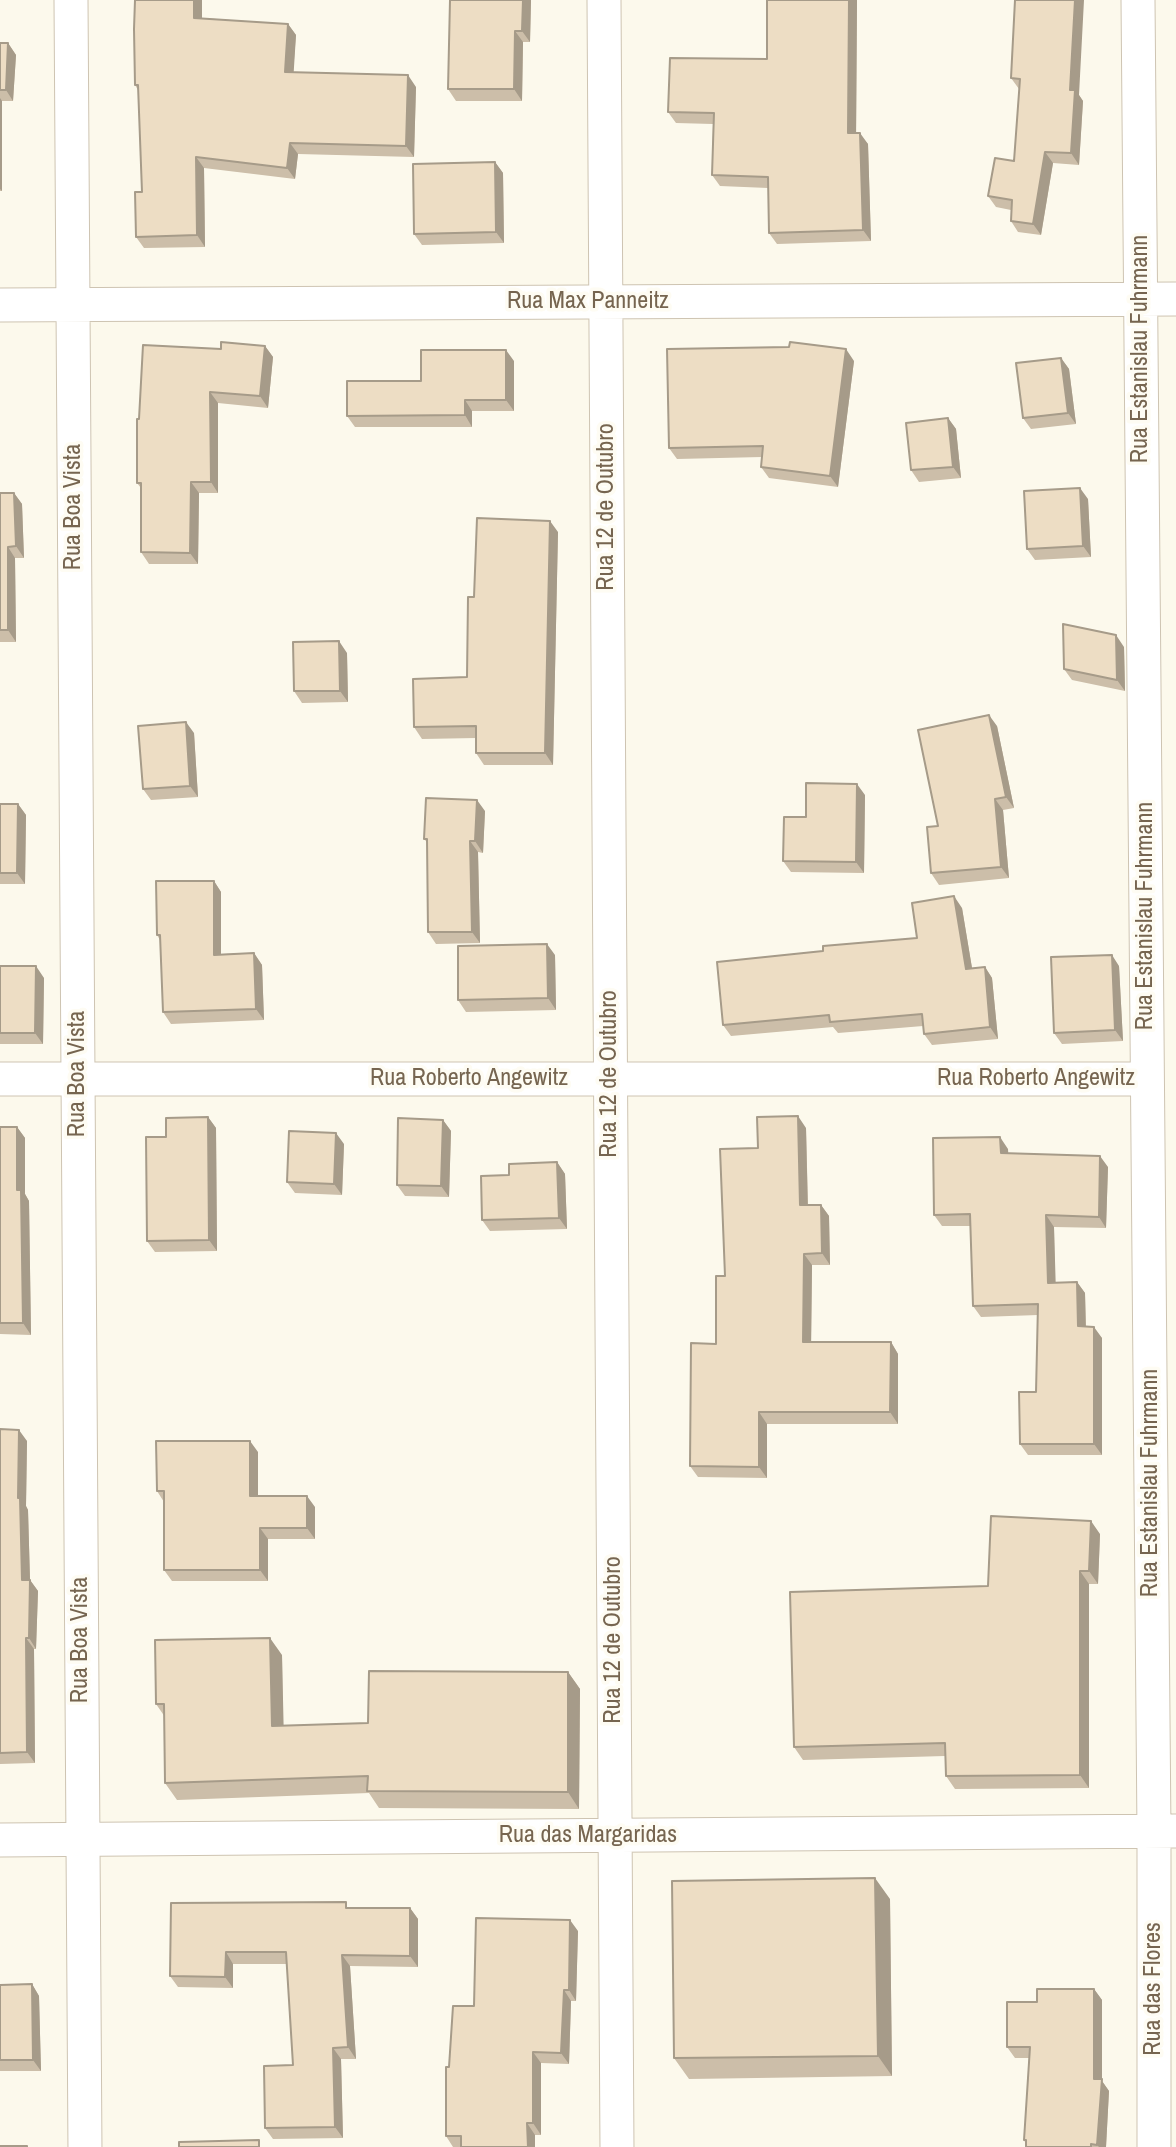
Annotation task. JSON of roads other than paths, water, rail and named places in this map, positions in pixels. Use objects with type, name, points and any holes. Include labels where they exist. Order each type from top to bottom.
[{"type":"street","name":"Rua Boa Vista","points":[[71,0],[85,2147]]},
{"type":"street","name":"Rua 12 de Outubro","points":[[604,0],[617,2147]]},
{"type":"street","name":"Rua Estanislau Fuhrmann","points":[[1138,0],[1147,1079],[1165,1831]]},
{"type":"street","name":"Rua Max Panneitz","points":[[0,305],[1176,299]]},
{"type":"street","name":"Rua Roberto Angewitz","points":[[0,1079],[1147,1079]]},
{"type":"street","name":"Rua das Margaridas","points":[[0,1840],[1165,1831]]},
{"type":"street","name":"Rua das Flores","points":[[1154,2147],[1165,1831]]}]
